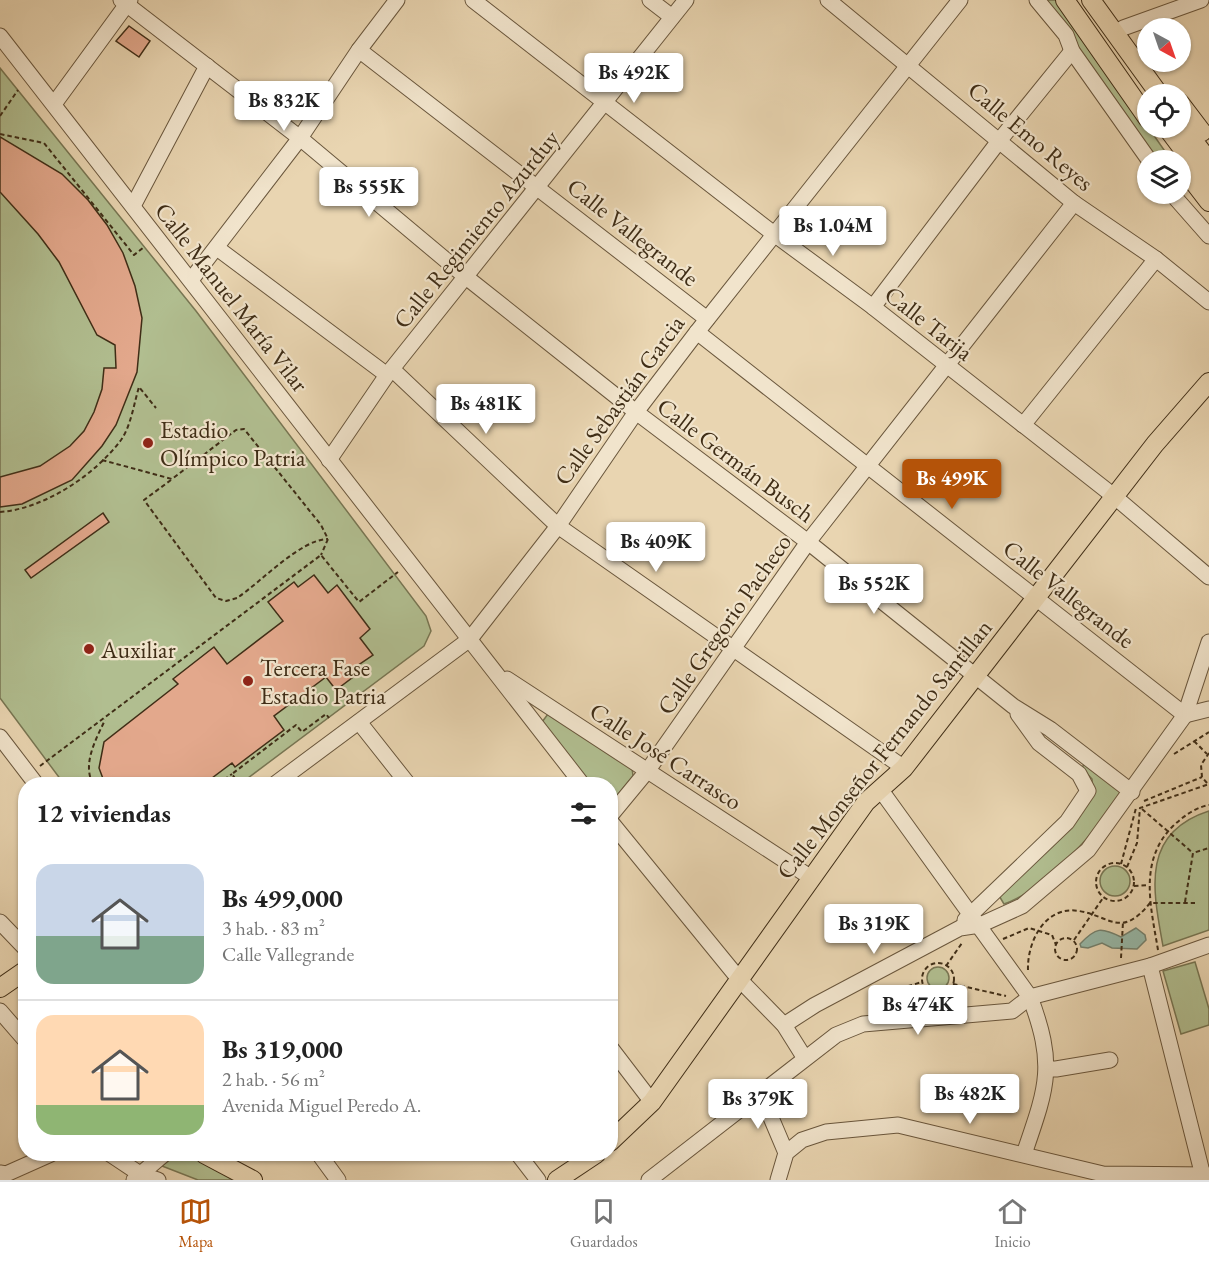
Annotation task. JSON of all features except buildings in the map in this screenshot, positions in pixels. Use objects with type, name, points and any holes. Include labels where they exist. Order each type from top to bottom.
[{"type":"main road","points":[[1065,0],[1137,103]]},
{"type":"main road","points":[[1071,0],[1149,84]]},
{"type":"main road","points":[[1091,0],[1137,84]]},
{"type":"main road","points":[[1099,0],[1137,46]]},
{"type":"main road","points":[[1157,72],[1166,84]]},
{"type":"main road","points":[[1191,117],[1209,140]]},
{"type":"main road","points":[[1191,137],[1209,161]]},
{"type":"main road","points":[[1174,138],[1209,184]]},
{"type":"main road","points":[[1191,179],[1209,202]]},
{"type":"main road","name":"Calle Monseñor Fernando Santillan","points":[[618,1134],[652,1102],[866,802],[904,768],[1035,597],[1204,386],[1209,371]]},
{"type":"main road","points":[[0,988],[18,976]]},
{"type":"main road","points":[[217,1161],[253,1180]]},
{"type":"main road","points":[[557,1180],[586,1161]]},
{"type":"street","points":[[191,280],[300,138],[358,50],[397,0]]},
{"type":"street","name":"Calle Tarija","points":[[473,0],[774,234],[873,306],[1115,497],[1209,577]]},
{"type":"street","points":[[650,0],[672,17]]},
{"type":"street","name":"Calle Regimiento Azurduy","points":[[329,460],[390,372],[686,0]]},
{"type":"street","name":"Calle Emo Reyes","points":[[828,0],[908,63],[1074,203],[1156,259],[1209,302]]},
{"type":"street","name":"Calle Sebastián Garcia","points":[[284,777],[470,639],[558,526],[636,412],[697,332],[960,0]]},
{"type":"street","points":[[1037,0],[1066,35],[1072,51],[1142,150]]},
{"type":"street","points":[[1123,28],[1200,0]]},
{"type":"street","points":[[54,104],[126,2]]},
{"type":"street","name":"Calle Germán Busch","points":[[126,2],[300,138],[466,277],[636,412],[808,542],[1013,706],[1050,729],[1134,798]]},
{"type":"street","name":"Calle Manuel María Vilar","points":[[0,36],[577,777]]},
{"type":"street","name":"Calle Vallegrande","points":[[358,50],[707,319]]},
{"type":"street","points":[[873,306],[999,141],[1072,51]]},
{"type":"street","points":[[133,206],[207,66]]},
{"type":"street","name":"Calle Gregorio Pacheco","points":[[618,806],[648,770],[808,542],[1074,203]]},
{"type":"street","points":[[1181,204],[1209,236]]},
{"type":"street","points":[[217,248],[390,372],[558,526],[904,768]]},
{"type":"street","points":[[1023,425],[1156,259]]},
{"type":"street","name":"Calle Vallegrande","points":[[697,332],[1185,715]]},
{"type":"street","points":[[784,1025],[815,1005],[971,923],[1022,906],[1088,850],[1134,798],[1162,748],[1185,715],[1209,642]]},
{"type":"street","name":"Calle José Carrasco","points":[[497,673],[810,878]]},
{"type":"street","points":[[971,923],[1067,822],[1088,791],[1079,774],[1039,743],[1013,706]]},
{"type":"street","points":[[1185,715],[1209,709]]},
{"type":"street","points":[[359,722],[402,777]]},
{"type":"street","points":[[0,737],[30,777]]},
{"type":"street","points":[[880,789],[971,923],[992,944],[1027,999],[1043,1032],[1047,1069],[1043,1099],[1024,1154]]},
{"type":"street","points":[[618,831],[740,979],[784,1025],[804,1057]]},
{"type":"street","points":[[0,922],[18,941]]},
{"type":"street","points":[[649,1180],[761,1094],[804,1057],[836,1035],[863,1024],[1012,1011],[1027,999],[1155,964],[1209,945]]},
{"type":"street","points":[[778,1180],[786,1154],[802,1140],[826,1132],[898,1125],[1112,1177],[1206,1175],[1155,964]]},
{"type":"street","points":[[0,1011],[18,1032]]},
{"type":"street","points":[[618,1057],[652,1102]]},
{"type":"street","points":[[1047,1069],[1110,1060]]},
{"type":"street","points":[[761,1094],[786,1154]]},
{"type":"street","points":[[0,1173],[6,1174],[35,1161]]},
{"type":"street","points":[[118,1161],[137,1177],[158,1180]]},
{"type":"street","points":[[137,1177],[156,1161]]},
{"type":"street","points":[[324,1161],[338,1180]]},
{"type":"street","points":[[524,1161],[538,1180]]},
{"type":"path","points":[[0,116],[18,90]]},
{"type":"path","points":[[0,134],[44,142],[134,255],[144,247]]},
{"type":"path","points":[[0,512],[10,512],[48,498],[88,474],[122,439],[139,387],[156,408]]},
{"type":"path","points":[[244,429],[314,515],[328,538],[319,539],[297,552],[237,598],[226,601],[216,598],[144,500],[236,430],[244,429]]},
{"type":"path","points":[[102,460],[172,479]]},
{"type":"path","points":[[36,777],[106,718],[321,555],[328,538]]},
{"type":"path","points":[[321,555],[359,603],[410,563]]},
{"type":"path","points":[[228,777],[296,724],[302,732],[326,714],[329,718]]},
{"type":"path","points":[[89,777],[92,748],[106,718]]},
{"type":"path","points":[[1162,748],[1169,753],[1176,754],[1209,732]]},
{"type":"path","points":[[1140,808],[1209,785],[1202,777],[1201,765],[1208,753],[1194,741]]},
{"type":"path","points":[[1134,798],[1202,777]]},
{"type":"path","points":[[1134,798],[1140,808],[1193,854]]},
{"type":"path","points":[[1121,864],[1134,798]]},
{"type":"path","points":[[1155,964],[1149,885],[1153,857],[1168,832],[1183,817],[1209,805]]},
{"type":"path","points":[[1127,867],[1137,843],[1140,808]]},
{"type":"path","points":[[1193,854],[1209,848]]},
{"type":"path","points":[[1185,903],[1193,854]]},
{"type":"path","points":[[1110,863],[1127,867],[1133,876],[1134,886],[1128,895],[1119,901],[1103,898],[1095,884],[1098,873],[1110,863]]},
{"type":"path","points":[[1134,886],[1149,885]]},
{"type":"path","points":[[1073,941],[1103,898]]},
{"type":"path","points":[[1150,903],[1195,903]]},
{"type":"path","points":[[953,984],[1027,999],[1028,960],[1037,930],[1051,917],[1078,910],[1107,922],[1123,922],[1142,914],[1150,903]]},
{"type":"path","points":[[1121,952],[1123,922]]},
{"type":"path","points":[[946,966],[971,923]]},
{"type":"path","points":[[992,944],[1029,928],[1052,935],[1056,945],[1055,952],[1059,959],[1071,960],[1077,951],[1073,941]]},
{"type":"path","points":[[1056,945],[1063,938],[1073,941]]},
{"type":"path","points":[[931,965],[946,966],[953,973],[953,984],[947,992],[937,995],[927,991],[922,982],[924,972],[931,965]]},
{"type":"path","points":[[877,1023],[878,995],[922,982]]},
{"type":"shaded area","points":[[1044,0],[1060,0],[1137,111],[1137,133]]},
{"type":"shaded area","name":"Estadio Olímpico Patria","points":[[0,68],[196,311],[426,616],[431,631],[424,646],[249,777],[59,777],[0,698]]},
{"type":"shaded area","points":[[1141,138],[1156,138],[1164,150],[1149,150]]},
{"type":"shaded area","points":[[548,714],[632,768],[633,776],[618,794],[618,777],[584,777],[542,722]]},
{"type":"shaded area","points":[[1085,762],[1120,791],[1119,800],[1082,844],[1052,874],[1020,897],[1004,904],[998,894],[1093,793],[1092,779],[1082,768]]},
{"type":"shaded area","points":[[1209,811],[1209,930],[1163,946],[1155,885],[1156,866],[1161,849],[1171,834],[1187,821]]},
{"type":"shaded area","points":[[1115,866],[1126,870],[1130,881],[1126,892],[1115,896],[1104,892],[1100,881],[1104,870]]},
{"type":"shaded area","points":[[1136,928],[1145,935],[1146,940],[1137,949],[1112,948],[1102,943],[1088,948],[1081,947],[1080,944],[1090,934],[1099,930],[1121,937]]},
{"type":"shaded area","points":[[1195,962],[1209,1009],[1209,1025],[1181,1034],[1163,971]]},
{"type":"shaded area","points":[[938,967],[946,970],[949,978],[946,986],[938,989],[930,986],[927,978],[930,970]]},
{"type":"shaded area","points":[[168,1161],[203,1161],[237,1180],[198,1180],[162,1166]]},
{"type":"place","name":"Estadio Olímpico Patria","points":[[148,443]]},
{"type":"place","name":"Auxiliar","points":[[89,649]]},
{"type":"place","name":"Tercera Fase Estadio Patria","points":[[248,681]]}]
